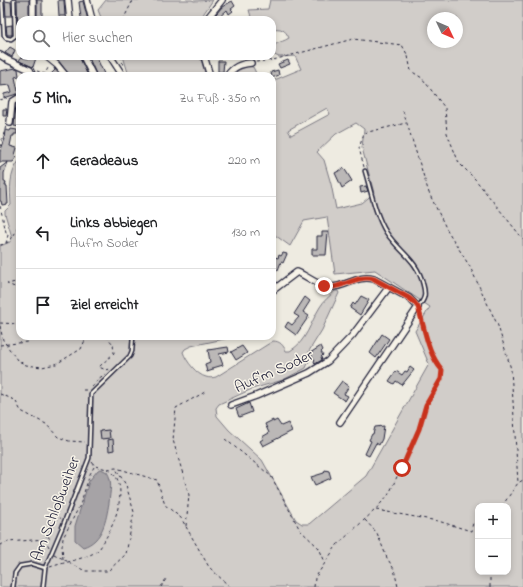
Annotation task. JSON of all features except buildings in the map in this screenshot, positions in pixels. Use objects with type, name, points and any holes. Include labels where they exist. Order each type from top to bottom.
[{"type":"street","points":[[33,0],[33,16]]},
{"type":"street","points":[[68,0],[70,16]]},
{"type":"street","points":[[87,0],[91,16]]},
{"type":"street","points":[[209,16],[222,0]]},
{"type":"street","points":[[0,55],[30,72]]},
{"type":"street","points":[[52,60],[62,72]]},
{"type":"street","points":[[86,60],[91,72]]},
{"type":"street","points":[[113,60],[120,72]]},
{"type":"street","points":[[205,60],[209,72]]},
{"type":"street","points":[[231,72],[237,66],[251,63]]},
{"type":"street","points":[[10,123],[12,102],[16,100]]},
{"type":"street","points":[[276,288],[297,272],[327,287],[336,286],[362,278],[368,278],[374,279],[409,298],[418,307],[340,422]]},
{"type":"street","name":"Auf'm Soder","points":[[231,405],[304,375],[328,361],[352,336],[388,287]]},
{"type":"lane","points":[[2,0],[4,35],[6,38],[11,39],[15,36],[14,0]]},
{"type":"lane","points":[[365,171],[379,215],[386,231],[420,273],[425,298],[418,307]]},
{"type":"lane","points":[[91,394],[130,356],[132,351],[132,340]]},
{"type":"lane","name":"Am Schloßweiher","points":[[43,587],[45,568],[89,458],[91,394]]},
{"type":"lane","points":[[12,587],[15,574],[20,566],[32,564],[45,568]]},
{"type":"path","points":[[125,16],[133,0]]},
{"type":"path","points":[[276,59],[353,38],[402,45],[408,56],[411,71],[422,78],[445,108],[447,133],[459,163],[475,179],[523,239]]},
{"type":"path","points":[[46,72],[52,60]]},
{"type":"path","points":[[251,63],[273,60]]},
{"type":"path","points":[[403,112],[429,193],[446,228],[470,267],[498,326],[511,369],[518,483]]},
{"type":"path","points":[[365,171],[359,148],[364,133],[406,122]]},
{"type":"path","points":[[0,147],[4,126],[10,123]]},
{"type":"path","points":[[0,206],[8,235],[6,243]]},
{"type":"path","points":[[0,245],[6,243],[13,237],[16,229]]},
{"type":"path","points":[[16,282],[7,284],[16,287]]},
{"type":"path","points":[[314,587],[315,578],[337,544],[375,510],[389,494],[419,429],[426,405],[441,379],[442,370],[437,364],[429,348],[418,307]]},
{"type":"path","points":[[0,323],[16,324]]},
{"type":"path","points":[[0,326],[3,340],[17,360],[26,365],[42,367],[56,364],[81,349],[85,340]]},
{"type":"path","points":[[0,345],[27,342],[28,340]]},
{"type":"path","points":[[89,390],[98,379],[110,369],[106,370],[99,367],[114,353],[113,344],[110,340]]},
{"type":"path","points":[[83,390],[89,390]]},
{"type":"path","points":[[89,390],[91,394]]},
{"type":"path","points":[[186,526],[189,495],[173,440],[176,408],[205,392]]},
{"type":"path","points":[[0,394],[15,400],[21,411],[46,424],[58,437],[69,441],[90,442]]},
{"type":"path","points":[[224,439],[271,476],[300,530],[319,548],[325,563]]},
{"type":"path","points":[[45,568],[67,561],[84,558],[97,551],[114,523],[118,509],[120,489],[118,479],[110,470],[95,466],[90,474],[80,505],[63,538],[63,559]]},
{"type":"path","points":[[45,539],[52,553],[85,571],[108,571],[126,554],[134,512],[126,485],[116,468]]},
{"type":"path","points":[[107,469],[116,468],[157,480],[165,505],[181,518],[209,567],[230,587]]},
{"type":"path","points":[[504,503],[518,483],[523,480]]},
{"type":"path","points":[[375,510],[438,521],[471,531],[473,523],[475,522]]},
{"type":"path","points":[[45,539],[57,519],[67,516]]},
{"type":"path","points":[[365,519],[377,533],[386,558],[394,569],[398,587]]},
{"type":"path","points":[[0,545],[8,542],[45,539]]},
{"type":"path","points":[[490,575],[490,587]]},
{"type":"path","points":[[161,587],[166,579]]},
{"type":"shaded area","points":[[106,0],[213,0],[203,16],[100,16],[98,10]]},
{"type":"shaded area","points":[[270,0],[523,0],[523,587],[0,587],[0,246],[10,242],[12,237],[5,211],[11,205],[10,187],[13,171],[16,166],[16,340],[219,340],[191,346],[183,352],[189,363],[199,374],[208,378],[213,378],[273,341],[281,344],[286,351],[290,351],[296,347],[308,331],[323,302],[335,291],[338,291],[339,293],[322,330],[309,351],[309,361],[306,368],[283,380],[252,389],[219,404],[216,408],[217,416],[229,430],[262,460],[296,520],[302,524],[309,524],[366,476],[429,364],[415,331],[430,307],[375,270],[335,274],[327,217],[304,221],[290,246],[276,236],[276,79],[301,69],[295,56],[279,57],[276,56],[276,44],[289,38],[284,31],[276,29],[276,16],[251,16],[249,10],[268,9]],"holes":[[[327,108],[330,114],[291,135],[288,130]],[[356,123],[364,129],[362,148],[374,193],[362,203],[336,209],[324,160],[317,152],[336,134]]]},
{"type":"shaded area","points":[[124,60],[201,60],[205,72],[128,72]]},
{"type":"shaded area","points":[[247,66],[253,67],[255,72],[235,72]]},
{"type":"shaded area","points":[[101,469],[107,472],[111,483],[105,523],[95,540],[83,547],[75,540],[75,526],[89,481],[98,470]]},
{"type":"route","points":[[324,286],[336,286],[362,278],[374,279],[417,304],[432,356],[442,370],[441,379],[426,405],[419,429],[402,468]]}]
